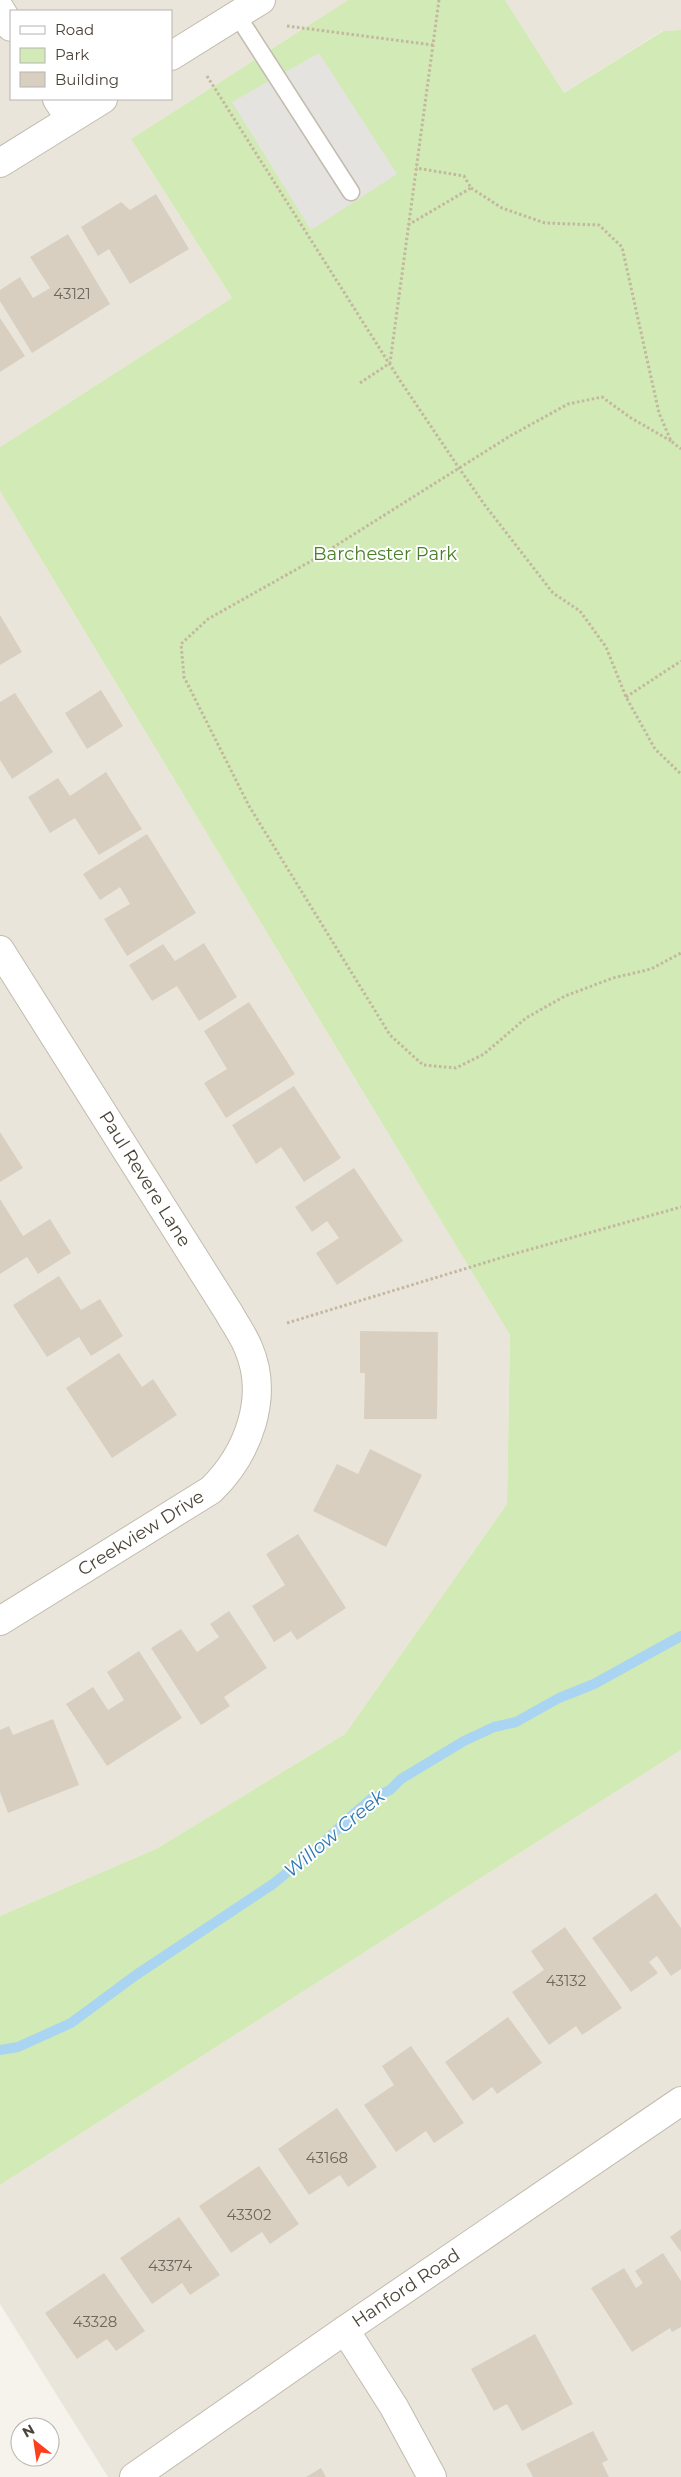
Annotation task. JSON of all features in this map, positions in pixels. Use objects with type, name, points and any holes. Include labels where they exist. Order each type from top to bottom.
[{"type":"street","points":[[172,55],[261,0]]},
{"type":"street","points":[[0,9],[10,24]]},
{"type":"street","points":[[0,163],[63,109],[99,100]]},
{"type":"street","name":"Paul Revere Lane","points":[[0,950],[229,1313],[248,1347],[253,1362],[257,1391],[254,1420]]},
{"type":"street","name":"Creekview Drive","points":[[0,1621],[211,1490],[227,1474],[239,1457],[254,1420]]},
{"type":"street","name":"Hanford Road","points":[[134,2477],[345,2330],[681,2101]]},
{"type":"street","points":[[345,2330],[394,2407],[432,2477]]},
{"type":"lane","points":[[237,15],[351,192]]},
{"type":"path","points":[[360,383],[390,363],[439,0]]},
{"type":"path","points":[[287,26],[433,45]]},
{"type":"path","points":[[207,76],[459,468],[484,504],[554,593],[580,611],[606,647],[626,697],[654,750],[681,774]]},
{"type":"path","points":[[416,168],[464,176],[471,188],[502,208],[545,223],[599,225],[622,247],[659,413],[671,442]]},
{"type":"path","points":[[408,225],[471,188]]},
{"type":"path","points":[[681,449],[630,418],[602,396],[568,404],[459,468],[313,560],[208,619],[181,644],[184,677],[250,806],[390,1035],[423,1064],[456,1068],[484,1054],[526,1018],[565,996],[613,978],[650,969],[681,954]]},
{"type":"path","points":[[626,697],[681,661]]},
{"type":"path","points":[[287,1323],[510,1255],[681,1207]]},
{"type":"shaded area","points":[[0,0],[348,0],[131,139],[232,298],[0,447]]},
{"type":"shaded area","points":[[505,0],[681,0],[681,30],[662,31],[564,93]]},
{"type":"shaded area","points":[[319,53],[397,174],[311,230],[232,102]]},
{"type":"shaded area","points":[[0,491],[510,1335],[507,1504],[345,1734],[156,1849],[0,1916]]},
{"type":"shaded area","points":[[681,1750],[681,2477],[108,2477],[0,2304],[0,2185]]},
{"type":"green space","name":"Barchester Park","points":[[348,0],[505,0],[564,93],[663,31],[681,30],[681,1750],[0,2185],[0,1916],[156,1849],[345,1734],[507,1504],[510,1335],[0,491],[0,447],[232,298],[131,139]]},
{"type":"building","points":[[156,194],[189,249],[130,284],[109,249],[98,256],[81,227],[121,202],[130,210]]},
{"type":"building","points":[[68,234],[110,304],[32,353],[0,301],[0,290],[20,277],[33,298],[50,288],[30,257]]},
{"type":"building","points":[[0,318],[25,356],[0,372]]},
{"type":"building","points":[[0,615],[22,652],[0,665]]},
{"type":"building","points":[[101,690],[123,726],[87,749],[65,713]]},
{"type":"building","points":[[15,693],[53,752],[12,779],[0,760],[0,702]]},
{"type":"building","points":[[106,772],[142,829],[99,855],[75,818],[50,833],[28,797],[58,778],[70,796]]},
{"type":"building","points":[[147,834],[196,913],[127,956],[104,919],[130,904],[120,887],[100,900],[83,874]]},
{"type":"building","points":[[204,943],[237,997],[199,1021],[177,986],[152,1001],[129,965],[163,944],[175,961]]},
{"type":"building","points":[[249,1002],[295,1074],[226,1118],[204,1083],[227,1069],[204,1031]]},
{"type":"building","points":[[294,1086],[341,1158],[304,1182],[281,1147],[256,1164],[232,1125]]},
{"type":"building","points":[[0,1132],[23,1168],[0,1182]]},
{"type":"building","points":[[354,1168],[403,1241],[337,1285],[316,1253],[339,1238],[327,1221],[312,1232],[295,1207]]},
{"type":"building","points":[[0,1199],[23,1236],[50,1219],[71,1253],[38,1274],[27,1257],[0,1274]]},
{"type":"building","points":[[59,1276],[81,1310],[100,1299],[123,1336],[91,1356],[79,1337],[47,1357],[13,1305]]},
{"type":"building","points":[[360,1331],[438,1332],[437,1419],[364,1419],[365,1373],[360,1373]]},
{"type":"building","points":[[119,1353],[142,1387],[153,1379],[177,1415],[112,1458],[66,1388]]},
{"type":"building","points":[[370,1449],[422,1475],[386,1547],[313,1511],[337,1464],[358,1474]]},
{"type":"building","points":[[298,1534],[346,1608],[297,1640],[291,1631],[274,1642],[252,1606],[285,1585],[266,1554]]},
{"type":"building","points":[[229,1611],[267,1668],[224,1697],[230,1706],[201,1725],[151,1648],[181,1629],[197,1652],[219,1637],[210,1624]]},
{"type":"building","points":[[139,1651],[182,1718],[107,1766],[66,1704],[93,1687],[108,1710],[124,1700],[107,1672]]},
{"type":"building","points":[[53,1719],[79,1785],[8,1813],[0,1792],[0,1730],[9,1726],[13,1735]]},
{"type":"building","points":[[656,1893],[681,1928],[681,1969],[671,1976],[657,1956],[649,1962],[658,1973],[631,1992],[592,1938]]},
{"type":"building","points":[[565,1927],[622,2008],[582,2035],[576,2026],[549,2045],[512,1992],[544,1970],[531,1951]]},
{"type":"building","points":[[508,2017],[542,2063],[497,2094],[492,2087],[473,2101],[445,2062]]},
{"type":"building","points":[[411,2046],[464,2123],[434,2143],[426,2131],[396,2152],[364,2105],[394,2085],[382,2066]]},
{"type":"building","points":[[337,2108],[377,2167],[348,2187],[340,2175],[309,2195],[278,2149]]},
{"type":"building","points":[[259,2166],[299,2224],[270,2244],[262,2232],[231,2253],[199,2206]]},
{"type":"building","points":[[179,2217],[220,2275],[190,2295],[182,2283],[152,2304],[120,2258]]},
{"type":"building","points":[[681,2229],[681,2252],[670,2237]]},
{"type":"building","points":[[663,2253],[681,2281],[681,2327],[672,2332],[670,2328],[632,2352],[591,2288],[624,2268],[636,2288],[643,2283],[635,2271]]},
{"type":"building","points":[[104,2273],[145,2331],[116,2351],[107,2339],[77,2359],[45,2313]]},
{"type":"building","points":[[535,2334],[573,2404],[522,2431],[507,2404],[494,2411],[471,2369]]},
{"type":"building","points":[[593,2431],[608,2460],[602,2463],[609,2477],[533,2477],[526,2464]]},
{"type":"building","points":[[321,2468],[326,2477],[306,2477]]},
{"type":"waterway","name":"Willow Creek","points":[[0,2050],[18,2047],[71,2023],[136,1975],[273,1884],[322,1844],[371,1799],[390,1790],[401,1779],[464,1741],[494,1727],[516,1722],[559,1698],[594,1684],[681,1636]]}]
